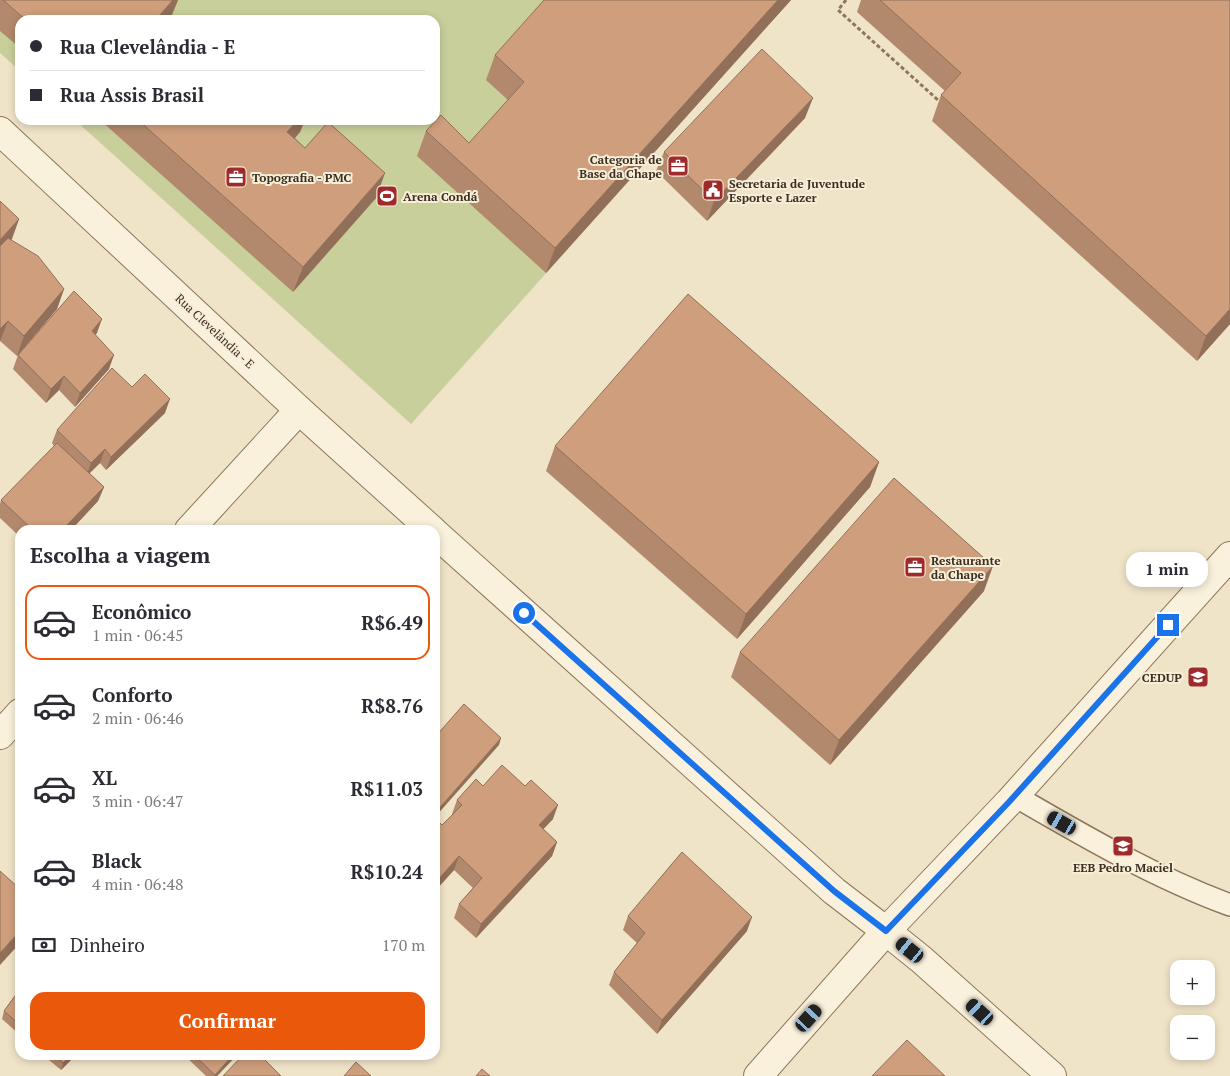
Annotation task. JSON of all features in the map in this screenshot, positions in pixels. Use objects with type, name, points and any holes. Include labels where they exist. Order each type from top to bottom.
[{"type":"street","name":"Rua Clevelândia - E","points":[[0,131],[299,410],[426,525]]},
{"type":"street","points":[[194,525],[299,410]]},
{"type":"street","points":[[440,537],[834,891],[922,960],[1052,1076]]},
{"type":"street","points":[[758,1076],[886,931],[1014,796],[1230,556]]},
{"type":"street","points":[[0,735],[15,718]]},
{"type":"lane","points":[[1014,796],[1093,841],[1192,891],[1230,905]]},
{"type":"path","points":[[846,0],[838,10],[938,100]]},
{"type":"green space","name":"Arena Condá","points":[[0,0],[791,0],[411,424],[81,125],[440,125],[440,15],[15,15],[15,66],[0,53]]},
{"type":"building","points":[[3,0],[173,0],[160,15],[20,15]]},
{"type":"building","points":[[544,0],[778,0],[555,248],[426,131],[432,125],[440,125],[441,115],[469,143],[524,82],[495,55]]},
{"type":"building","points":[[880,0],[1230,0],[1230,309],[1206,336],[941,95],[961,73]]},
{"type":"building","points":[[762,49],[813,98],[714,201],[664,152]]},
{"type":"building","points":[[144,125],[293,125],[287,132],[305,148],[325,125],[331,125],[385,173],[303,267]]},
{"type":"building","points":[[0,201],[19,219],[0,240]]},
{"type":"building","points":[[8,238],[38,256],[64,289],[24,336],[8,321],[0,329],[0,246]]},
{"type":"building","points":[[74,291],[102,319],[92,331],[114,355],[80,393],[64,376],[51,389],[18,355]]},
{"type":"building","points":[[688,294],[879,462],[746,614],[555,446]]},
{"type":"building","points":[[112,368],[132,387],[145,374],[170,399],[111,457],[105,449],[91,463],[57,430]]},
{"type":"building","points":[[57,443],[104,487],[67,525],[28,525],[1,500]]},
{"type":"building","points":[[894,478],[993,566],[839,740],[740,652]]},
{"type":"building","points":[[464,704],[501,738],[440,807],[440,731]]},
{"type":"building","points":[[502,765],[525,786],[531,780],[558,805],[539,825],[557,842],[481,924],[459,904],[482,878],[459,856],[440,878],[440,823],[442,825],[462,805],[457,800],[476,779],[483,786]]},
{"type":"building","points":[[682,852],[752,917],[662,1020],[614,972],[645,933],[628,916]]},
{"type":"building","points":[[0,871],[15,884],[15,936],[0,953]]},
{"type":"building","points":[[15,996],[15,1021],[4,1011]]},
{"type":"building","points":[[907,1040],[945,1076],[872,1076]]},
{"type":"building","points":[[199,1060],[228,1060],[215,1075]]},
{"type":"building","points":[[238,1060],[265,1060],[281,1076],[223,1076]]},
{"type":"building","points":[[356,1062],[371,1076],[344,1076]]},
{"type":"building","points":[[482,1069],[490,1076],[476,1076]]},
{"type":"place","name":"Categoria de Base da Chape","points":[[678,166]]},
{"type":"place","name":"Topografia - PMC","points":[[236,177]]},
{"type":"place","name":"Secretaria de Juventude Esporte e Lazer","points":[[713,190]]},
{"type":"place","name":"Arena Condá","points":[[387,196]]},
{"type":"place","name":"Restaurante da Chape","points":[[915,567]]},
{"type":"place","name":"CEDUP","points":[[1198,677]]},
{"type":"place","name":"EEB Pedro Maciel","points":[[1123,846]]},
{"type":"route","points":[[524,613],[834,891],[886,931],[1009,802],[1168,625]]}]
